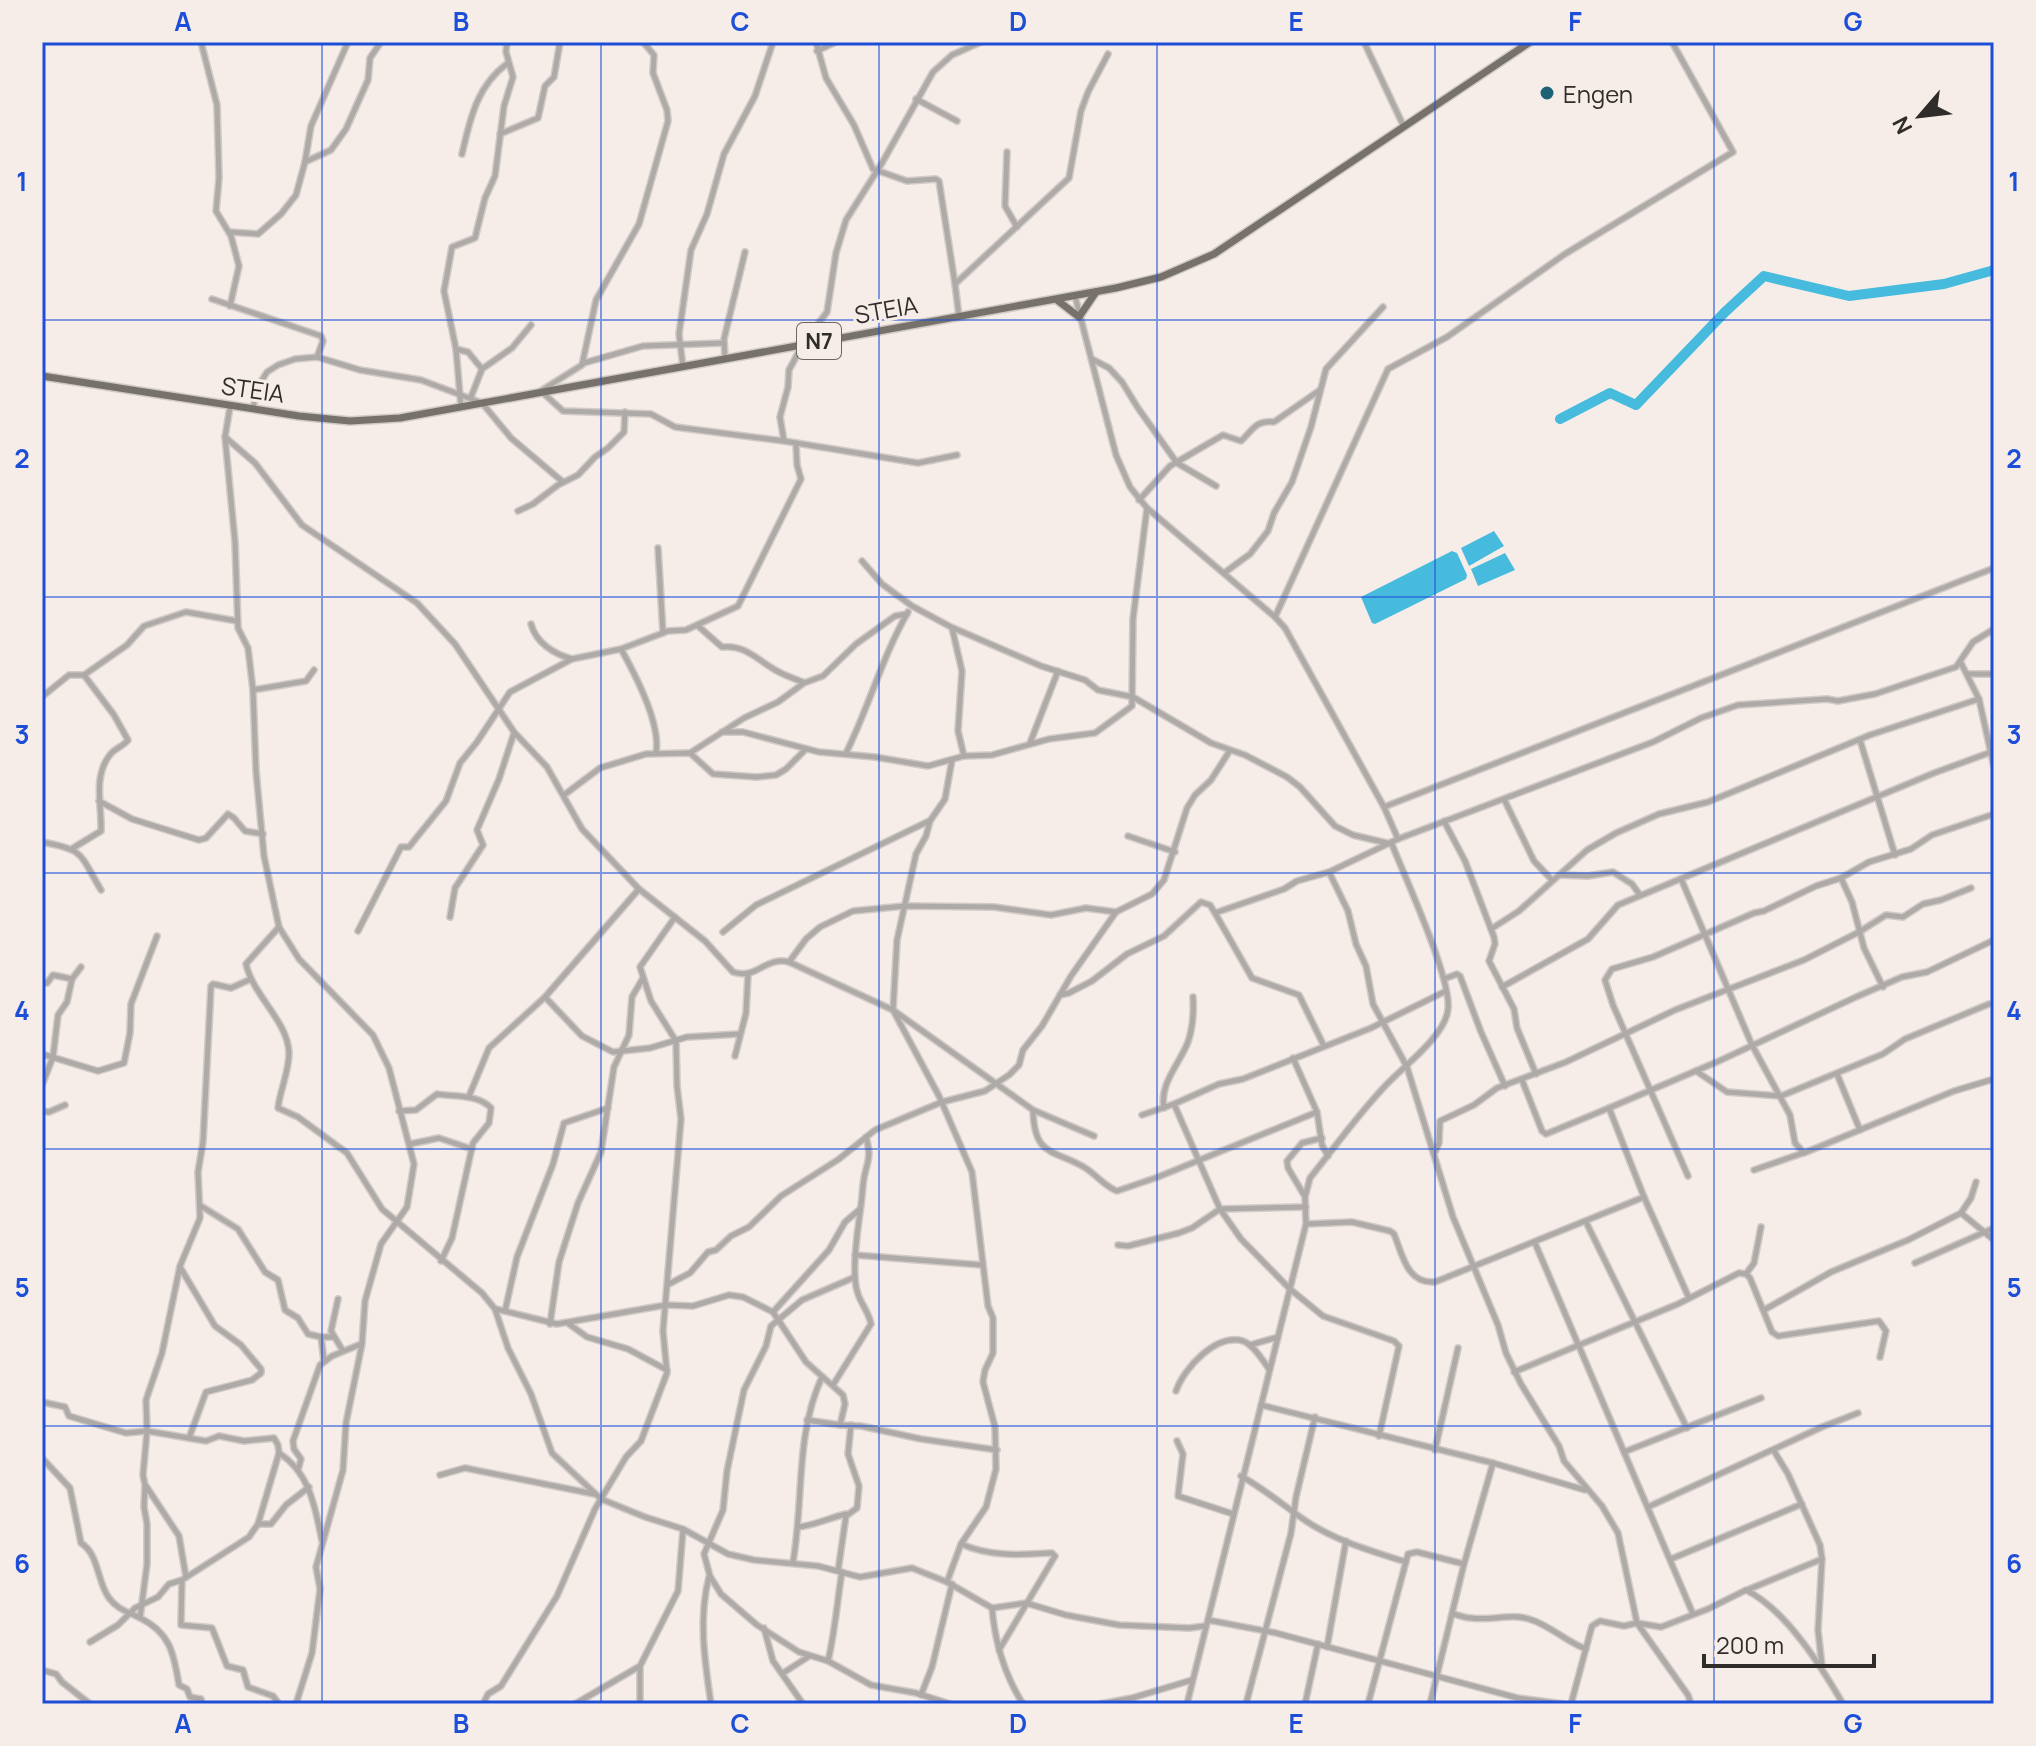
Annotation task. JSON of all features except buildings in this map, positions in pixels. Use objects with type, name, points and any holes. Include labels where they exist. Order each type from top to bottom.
[{"type":"main road","name":"STEIA","points":[[42,376],[253,410],[350,421],[400,418],[1096,292],[1161,277],[1214,254],[1530,42]]},
{"type":"main road","points":[[1057,300],[1079,317],[1096,292]]},
{"type":"street","points":[[201,42],[217,105],[219,178],[216,211],[229,232],[239,266],[230,306]]},
{"type":"street","points":[[229,232],[258,234],[281,214],[296,195],[311,126],[348,42]]},
{"type":"street","points":[[305,162],[326,154],[346,129],[368,80],[370,58],[381,42]]},
{"type":"street","points":[[461,407],[456,349],[444,291],[451,265],[451,250],[455,245],[475,238],[485,198],[495,176],[504,106],[513,77],[508,63],[507,42]]},
{"type":"street","points":[[500,134],[538,118],[545,86],[554,77],[560,42]]},
{"type":"street","points":[[584,363],[596,300],[639,224],[668,121],[653,73],[654,55],[643,42]]},
{"type":"street","points":[[683,367],[679,334],[691,250],[707,214],[724,154],[755,96],[773,42]]},
{"type":"street","points":[[816,42],[826,78],[854,125],[871,166],[907,181],[939,181],[959,317]]},
{"type":"street","points":[[817,51],[836,42]]},
{"type":"street","points":[[784,441],[780,417],[788,387],[788,373],[803,344],[827,312],[840,232],[933,72],[952,55],[981,42]]},
{"type":"street","points":[[1364,42],[1404,127]]},
{"type":"street","points":[[1275,617],[1388,369],[1447,337],[1565,254],[1733,152],[1672,42]]},
{"type":"street","points":[[955,284],[1069,178],[1081,111],[1108,54]]},
{"type":"street","points":[[462,154],[473,108],[497,72],[508,63]]},
{"type":"street","points":[[916,99],[957,121]]},
{"type":"street","points":[[1007,152],[1005,206],[1017,227]]},
{"type":"street","points":[[725,359],[724,343],[745,252]]},
{"type":"street","points":[[1075,296],[1122,473],[1147,508],[1275,617],[1290,637],[1384,807],[1392,841],[1444,979],[1449,1008],[1445,1020],[1407,1067],[1388,1083],[1310,1178],[1305,1197],[1306,1224],[1241,1476],[1187,1704]]},
{"type":"street","points":[[212,299],[321,336],[323,341],[317,357]]},
{"type":"street","points":[[1224,573],[1250,554],[1270,528],[1278,505],[1292,482],[1321,389],[1321,379],[1333,360],[1383,307]]},
{"type":"street","points":[[471,397],[482,369],[506,353],[531,325]]},
{"type":"street","points":[[724,343],[634,348],[584,363],[539,393],[563,411],[651,414],[675,427],[918,463],[957,455]]},
{"type":"street","points":[[456,349],[474,357],[482,369]]},
{"type":"street","points":[[253,410],[257,388],[271,368],[295,359],[317,357],[360,370],[421,380],[482,403],[511,438],[563,482]]},
{"type":"street","points":[[1091,358],[1109,368],[1122,382],[1177,463],[1216,486]]},
{"type":"street","points":[[1139,500],[1163,472],[1177,463],[1223,435],[1241,441],[1257,423],[1274,422],[1321,389]]},
{"type":"street","points":[[230,407],[225,437],[235,542],[237,621],[248,648],[267,876],[279,927],[299,959],[373,1035],[389,1068],[414,1168],[407,1207],[380,1246],[365,1301],[362,1344],[346,1423],[341,1481],[316,1567],[320,1589],[312,1653],[296,1704]]},
{"type":"street","points":[[518,511],[578,475],[622,435],[625,412]]},
{"type":"street","points":[[225,437],[255,463],[302,525],[417,603],[434,625],[455,644],[514,732],[547,767],[582,829],[639,889],[709,944],[733,972],[748,974],[772,961],[789,962],[893,1010],[1033,1110],[1094,1136]]},
{"type":"street","points":[[358,931],[401,847],[409,847],[446,801],[460,763],[477,742],[498,706],[515,688],[572,659],[621,649],[663,633],[698,626],[741,602],[801,479],[796,444]]},
{"type":"street","points":[[722,732],[743,732],[805,750],[882,758],[922,767],[964,756],[992,755],[1101,730],[1129,710],[1133,697],[1133,619],[1147,508]]},
{"type":"street","points":[[658,548],[663,633]]},
{"type":"street","points":[[862,561],[882,584],[912,606],[951,627],[1085,680],[1099,691],[1133,697],[1229,752],[1245,755],[1287,777],[1335,826],[1353,835],[1392,841]]},
{"type":"street","points":[[1384,807],[1994,568]]},
{"type":"street","points":[[846,753],[892,640],[912,606]]},
{"type":"street","points":[[42,695],[69,675],[84,675],[127,645],[147,624],[187,611],[237,621]]},
{"type":"street","points":[[564,795],[600,768],[656,753],[690,753],[744,718],[778,702],[804,683],[823,676],[856,644],[895,616],[907,614]]},
{"type":"street","points":[[531,624],[537,638],[558,655],[572,659]]},
{"type":"street","points":[[698,626],[722,647],[732,646],[758,656],[776,671],[804,683]]},
{"type":"street","points":[[951,627],[962,671],[958,731],[964,756]]},
{"type":"street","points":[[1215,913],[1284,889],[1291,883],[1329,872],[1392,841],[1653,742],[1701,718],[1738,705],[1827,699],[1838,701],[1926,679],[1961,663],[1971,644],[1994,629]]},
{"type":"street","points":[[621,649],[649,708],[657,743],[656,753]]},
{"type":"street","points":[[1961,663],[1979,699],[1994,767]]},
{"type":"street","points":[[253,690],[306,681],[314,670]]},
{"type":"street","points":[[1030,744],[1058,671]]},
{"type":"street","points":[[1967,674],[1994,674]]},
{"type":"street","points":[[73,848],[101,831],[99,801],[103,766],[110,753],[125,745],[127,738],[84,675]]},
{"type":"street","points":[[1491,929],[1519,911],[1587,850],[1654,816],[1708,802],[1860,740],[1979,699]]},
{"type":"street","points":[[450,917],[455,888],[483,845],[477,830],[499,779],[514,732]]},
{"type":"street","points":[[1860,740],[1895,855]]},
{"type":"street","points":[[690,753],[713,774],[757,777],[776,775],[805,750]]},
{"type":"street","points":[[1502,987],[1588,939],[1610,912],[1640,895],[1682,881],[1747,850],[1992,751]]},
{"type":"street","points":[[668,1284],[690,1273],[708,1252],[716,1250],[731,1236],[749,1227],[781,1196],[839,1159],[866,1137],[891,1122],[942,1102],[980,1093],[1007,1077],[1019,1065],[1023,1050],[1116,912],[1155,891],[1164,880],[1187,808],[1229,752]]},
{"type":"street","points":[[921,1695],[932,1667],[961,1544],[986,1507],[994,1480],[997,1450],[994,1422],[983,1382],[993,1353],[993,1318],[988,1306],[982,1265],[972,1172],[942,1102],[893,1010],[896,950],[916,854],[930,821],[945,799],[952,760]]},
{"type":"street","points":[[1504,799],[1534,861],[1552,880]]},
{"type":"street","points":[[99,801],[132,819],[199,840],[206,838],[228,814],[245,831],[263,834]]},
{"type":"street","points":[[1688,1176],[1608,989],[1607,974],[1612,969],[1653,957],[1764,911],[1816,886],[1841,878],[1869,862],[1895,855],[1932,835],[1994,814]]},
{"type":"street","points":[[723,932],[756,905],[930,821]]},
{"type":"street","points":[[1444,821],[1465,861],[1491,929],[1495,940],[1489,961],[1514,1009],[1515,1023],[1536,1074]]},
{"type":"street","points":[[1128,836],[1175,852]]},
{"type":"street","points":[[42,842],[73,848],[101,890]]},
{"type":"street","points":[[1329,872],[1348,911],[1356,944],[1366,966],[1373,1004],[1407,1067],[1453,1217],[1514,1372],[1559,1446],[1564,1461],[1602,1506],[1618,1533],[1637,1623],[1688,1695],[1691,1704]]},
{"type":"street","points":[[1559,875],[1588,876],[1613,872],[1632,884],[1640,895]]},
{"type":"street","points":[[1841,878],[1852,902],[1859,932],[1883,987]]},
{"type":"street","points":[[1682,881],[1752,1045],[1790,1115],[1795,1143],[1804,1153]]},
{"type":"street","points":[[1435,1153],[1439,1143],[1439,1124],[1443,1118],[1474,1105],[1494,1089],[1536,1074],[1728,988],[1804,960],[1886,915],[1903,917],[1923,904],[1971,888]]},
{"type":"street","points":[[469,1096],[489,1048],[545,997],[639,889]]},
{"type":"street","points":[[1060,995],[1092,981],[1127,954],[1164,936],[1201,902],[1210,905],[1252,978],[1299,995],[1324,1046]]},
{"type":"street","points":[[789,962],[806,939],[839,916],[853,911],[905,906],[994,907],[1051,915],[1086,908],[1116,912]]},
{"type":"street","points":[[483,1704],[488,1694],[501,1686],[557,1596],[598,1496],[643,1437],[667,1370],[663,1331],[681,1135],[676,1041],[651,1001],[640,964],[675,917]]},
{"type":"street","points":[[279,927],[246,964],[289,1048],[278,1108],[298,1117],[347,1153],[375,1200],[441,1261],[478,1290],[495,1309],[552,1453],[598,1496]]},
{"type":"street","points":[[42,1054],[98,1071],[124,1063],[130,1033],[131,1004],[157,936]]},
{"type":"street","points":[[1522,1080],[1544,1133],[1609,1108],[1902,977],[1927,972],[1994,940]]},
{"type":"street","points":[[42,1085],[53,1057],[58,1015],[67,1002],[72,979],[81,967]]},
{"type":"street","points":[[735,1056],[746,1013],[748,974]]},
{"type":"street","points":[[1444,979],[1457,974],[1460,976],[1505,1086]]},
{"type":"street","points":[[42,983],[47,983],[53,975],[72,979]]},
{"type":"street","points":[[550,1324],[559,1262],[578,1203],[601,1152],[614,1067],[629,1035],[632,997],[643,978]]},
{"type":"street","points":[[140,1618],[147,1564],[143,1475],[146,1400],[162,1353],[180,1266],[198,1224],[201,1206],[198,1172],[203,1142],[211,986],[231,988],[251,979]]},
{"type":"street","points":[[1142,1115],[1219,1084],[1243,1079],[1383,1022],[1446,991]]},
{"type":"street","points":[[545,997],[587,1041],[608,1050],[621,1052],[699,1035],[740,1034]]},
{"type":"street","points":[[1164,1108],[1164,1091],[1190,1034],[1194,1017],[1193,997]]},
{"type":"street","points":[[1695,1070],[1727,1092],[1781,1096],[1883,1054],[1905,1039],[1989,1004]]},
{"type":"street","points":[[1293,1058],[1317,1112],[1328,1156]]},
{"type":"street","points":[[1837,1074],[1860,1130]]},
{"type":"street","points":[[1754,1170],[1804,1153],[1954,1091],[1994,1079]]},
{"type":"street","points":[[399,1111],[416,1110],[437,1094],[469,1096],[488,1103],[491,1108],[489,1123],[472,1149],[452,1238],[441,1261]]},
{"type":"street","points":[[1174,1104],[1220,1209],[1238,1236],[1290,1289],[1323,1316],[1394,1341],[1399,1346],[1379,1436]]},
{"type":"street","points":[[42,1111],[49,1112],[65,1105]]},
{"type":"street","points":[[505,1311],[517,1257],[545,1187],[564,1123],[608,1108]]},
{"type":"street","points":[[1609,1108],[1689,1298]]},
{"type":"street","points":[[1033,1110],[1040,1143],[1056,1156],[1085,1168],[1112,1190],[1121,1190],[1199,1161],[1317,1112]]},
{"type":"street","points":[[833,1385],[871,1324],[860,1303],[855,1277],[859,1209],[871,1153],[866,1137]]},
{"type":"street","points":[[410,1144],[439,1138],[472,1149]]},
{"type":"street","points":[[1305,1197],[1287,1161],[1302,1143],[1322,1138]]},
{"type":"street","points":[[1763,1310],[1831,1272],[1908,1240],[1961,1213],[1971,1198],[1976,1182]]},
{"type":"street","points":[[1306,1224],[1352,1222],[1390,1231],[1410,1273],[1424,1283],[1435,1282],[1535,1243],[1644,1197]]},
{"type":"street","points":[[201,1206],[238,1229],[265,1272],[278,1280],[285,1310],[298,1318],[308,1334],[332,1337]]},
{"type":"street","points":[[1118,1245],[1128,1246],[1179,1233],[1220,1209],[1306,1207]]},
{"type":"street","points":[[773,1312],[829,1250],[845,1222],[859,1209]]},
{"type":"street","points":[[1961,1213],[1994,1240]]},
{"type":"street","points":[[1586,1222],[1687,1428]]},
{"type":"street","points":[[1746,1274],[1754,1263],[1761,1227]]},
{"type":"street","points":[[1915,1263],[1994,1228]]},
{"type":"street","points":[[1535,1243],[1693,1614]]},
{"type":"street","points":[[855,1255],[982,1265]]},
{"type":"street","points":[[180,1266],[215,1326],[241,1345],[261,1369],[261,1373],[252,1380],[206,1392],[189,1438]]},
{"type":"street","points":[[1514,1372],[1689,1298],[1739,1273],[1746,1274]]},
{"type":"street","points":[[1746,1274],[1772,1332],[1778,1336],[1879,1321],[1886,1331],[1880,1357]]},
{"type":"street","points":[[855,1277],[802,1300],[771,1326],[766,1346],[744,1390],[727,1471],[723,1510],[704,1554],[710,1576],[728,1601],[808,1657],[828,1661],[871,1685],[950,1704]]},
{"type":"street","points":[[495,1309],[550,1324],[568,1323],[666,1305],[693,1306],[733,1295],[773,1312],[806,1362],[833,1385],[845,1401],[840,1425]]},
{"type":"street","points":[[338,1299],[331,1324],[332,1337],[343,1351]]},
{"type":"street","points":[[568,1323],[587,1337],[628,1349],[667,1370]]},
{"type":"street","points":[[298,1470],[301,1459],[293,1441],[324,1361],[321,1337]]},
{"type":"street","points":[[1176,1391],[1185,1373],[1210,1348],[1236,1341],[1250,1345],[1278,1337]]},
{"type":"street","points":[[324,1361],[362,1344]]},
{"type":"street","points":[[1250,1345],[1270,1370]]},
{"type":"street","points":[[1435,1450],[1458,1348]]},
{"type":"street","points":[[793,1562],[799,1527],[801,1454],[813,1398],[822,1377]]},
{"type":"street","points":[[1624,1452],[1761,1398]]},
{"type":"street","points":[[42,1402],[65,1407],[69,1416],[118,1431],[147,1431],[206,1441],[219,1436],[244,1441],[271,1437],[276,1440],[279,1453],[258,1524],[249,1537],[184,1579],[169,1584],[160,1596],[141,1605],[118,1625],[90,1642]]},
{"type":"street","points":[[1261,1405],[1493,1463],[1586,1490]]},
{"type":"street","points":[[1648,1507],[1858,1413]]},
{"type":"street","points":[[1246,1704],[1315,1417]]},
{"type":"street","points":[[807,1420],[997,1450]]},
{"type":"street","points":[[799,1527],[815,1525],[818,1521],[847,1514],[857,1508],[859,1486],[848,1454],[851,1425]]},
{"type":"street","points":[[1177,1441],[1183,1454],[1178,1496],[1233,1514]]},
{"type":"street","points":[[1774,1451],[1817,1535],[1822,1559],[1818,1630],[1822,1668]]},
{"type":"street","points":[[279,1453],[298,1470],[309,1487],[322,1541]]},
{"type":"street","points":[[42,1458],[70,1488],[81,1543],[88,1548],[106,1595],[117,1607],[140,1618],[159,1633],[172,1648],[179,1685],[188,1690],[189,1697],[201,1699],[202,1704]]},
{"type":"street","points":[[1430,1704],[1464,1564],[1493,1463]]},
{"type":"street","points":[[440,1475],[465,1468],[598,1496],[645,1517],[683,1529],[728,1554],[750,1560],[793,1562],[865,1577],[912,1568],[950,1583],[992,1608],[1026,1603],[1066,1615],[1119,1625],[1189,1628],[1207,1623],[1266,1631],[1518,1698],[1563,1704]]},
{"type":"street","points":[[1241,1476],[1267,1491],[1304,1520],[1346,1541],[1406,1562]]},
{"type":"street","points":[[145,1485],[179,1536],[184,1579],[181,1625],[212,1628],[227,1666],[243,1670],[248,1687],[273,1696],[279,1704]]},
{"type":"street","points":[[258,1524],[271,1524],[286,1505],[309,1487]]},
{"type":"street","points":[[1671,1559],[1802,1504]]},
{"type":"street","points":[[828,1661],[835,1631],[847,1514]]},
{"type":"street","points":[[640,1704],[640,1666],[678,1591],[683,1529]]},
{"type":"street","points":[[1327,1647],[1346,1541]]},
{"type":"street","points":[[961,1544],[984,1553],[1054,1554],[1054,1560],[998,1651]]},
{"type":"street","points":[[1368,1704],[1408,1554],[1413,1552],[1464,1564]]},
{"type":"street","points":[[1571,1704],[1594,1623],[1624,1626],[1637,1623],[1658,1628],[1822,1559]]},
{"type":"street","points":[[710,1576],[705,1593],[704,1653],[711,1704]]},
{"type":"street","points":[[1746,1590],[1770,1607],[1822,1668],[1843,1704]]},
{"type":"street","points":[[992,1608],[998,1651],[1011,1685],[1023,1704]]},
{"type":"street","points":[[1453,1614],[1472,1619],[1515,1616],[1529,1619],[1586,1649]]},
{"type":"street","points":[[764,1628],[773,1661],[803,1704]]},
{"type":"street","points":[[1305,1704],[1318,1644]]},
{"type":"street","points":[[783,1673],[808,1657]]},
{"type":"street","points":[[575,1704],[640,1666]]},
{"type":"street","points":[[42,1670],[56,1674],[90,1704]]},
{"type":"street","points":[[1100,1704],[1193,1680]]},
{"type":"water","points":[[1494,531],[1504,546],[1469,566],[1461,548]]},
{"type":"water","points":[[1452,551],[1457,553],[1466,579],[1372,623],[1361,597]]},
{"type":"water","points":[[1505,553],[1515,570],[1478,586],[1471,569]]},
{"type":"waterway","points":[[1560,419],[1610,393],[1636,405],[1764,276],[1849,296],[1944,284],[1994,270]]},
{"type":"place","name":"Engen","points":[[1547,93]]}]
